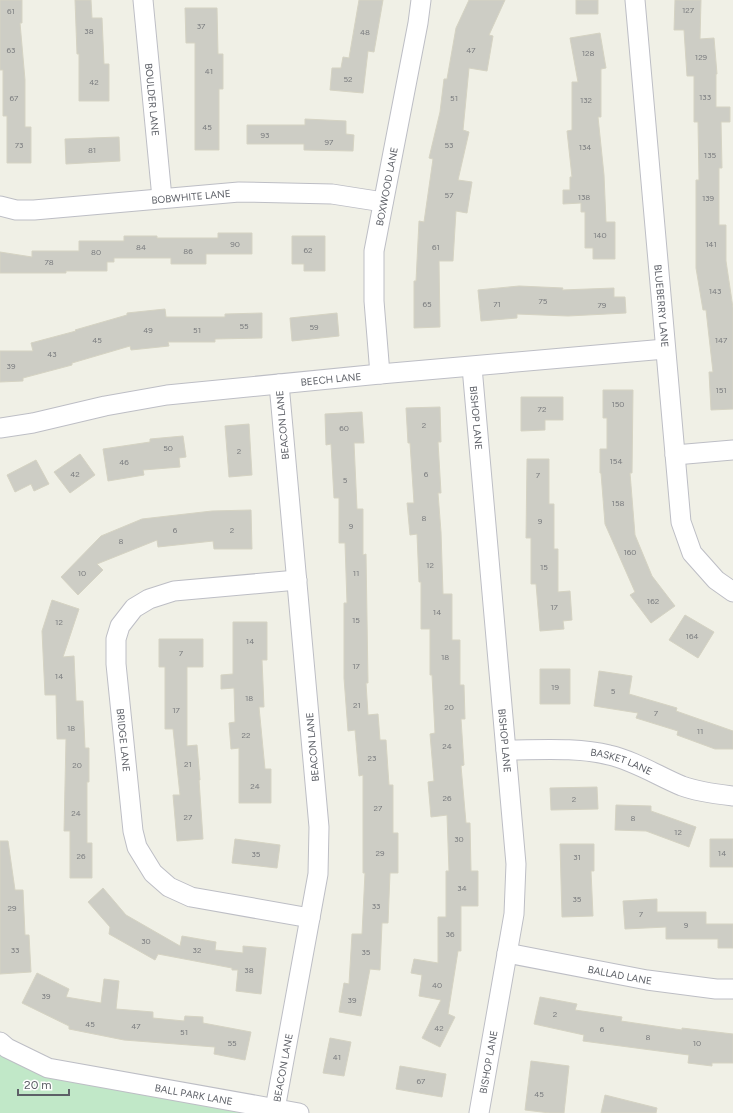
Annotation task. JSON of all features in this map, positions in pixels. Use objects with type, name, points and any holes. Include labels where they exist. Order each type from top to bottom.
[{"type":"street","name":"BOULDER LANE","points":[[143,0],[162,198]]},
{"type":"street","name":"BOXWOOD LANE","points":[[380,374],[374,300],[374,251],[418,23],[421,0]]},
{"type":"street","name":"BLUEBERRY LANE","points":[[635,0],[681,522],[692,553],[716,580],[733,592]]},
{"type":"street","name":"BOBWHITE LANE","points":[[0,206],[16,210],[34,210],[239,192],[332,194],[383,202]]},
{"type":"street","name":"BEECH LANE","points":[[0,428],[33,423],[105,406],[167,395],[380,374],[665,349]]},
{"type":"street","name":"BISHOP LANE","points":[[472,367],[516,864],[514,914],[479,1113]]},
{"type":"street","name":"BEACON LANE","points":[[275,1109],[318,874],[319,827],[279,384]]},
{"type":"street","points":[[675,455],[733,450]]},
{"type":"street","name":"BRIDGE LANE","points":[[297,580],[174,591],[149,599],[134,608],[120,626],[116,639],[116,664],[133,831],[137,847],[153,873],[169,887],[190,897],[310,918]]},
{"type":"street","name":"BASKET LANE","points":[[506,750],[568,750],[608,754],[633,762],[683,786],[701,792],[733,796]]},
{"type":"street","name":"BALLAD LANE","points":[[507,953],[647,980],[716,989],[733,989]]},
{"type":"street","name":"BALL PARK LANE","points":[[0,1042],[7,1048],[48,1068],[299,1113]]},
{"type":"green space","points":[[0,1046],[42,1072],[274,1113],[0,1113]]},
{"type":"building","points":[[0,0],[22,0],[22,23],[20,23],[25,80],[25,127],[31,127],[31,163],[7,163],[7,116],[3,116],[3,70],[0,70]]},
{"type":"building","points":[[75,0],[91,0],[92,18],[102,18],[104,64],[109,64],[109,101],[79,101],[79,54],[77,54]]},
{"type":"building","points":[[359,0],[383,0],[374,52],[368,51],[363,93],[330,90],[332,68],[341,68],[343,57],[349,58]]},
{"type":"building","points":[[469,0],[505,0],[489,35],[493,36],[487,71],[469,68],[463,130],[469,132],[458,180],[472,182],[467,213],[456,211],[453,261],[439,261],[440,327],[414,328],[414,281],[416,281],[419,221],[424,222],[433,159],[429,158],[440,112],[444,79],[447,79],[456,28]]},
{"type":"building","points":[[576,0],[598,0],[598,14],[576,14]]},
{"type":"building","points":[[675,0],[701,0],[700,39],[714,38],[717,74],[716,107],[730,107],[730,122],[721,122],[722,168],[719,168],[719,225],[726,225],[726,261],[733,308],[733,409],[711,410],[709,372],[713,372],[706,310],[703,310],[696,268],[696,180],[699,180],[698,122],[694,122],[694,76],[687,76],[684,30],[674,30]]},
{"type":"building","points":[[185,8],[217,8],[218,54],[223,54],[223,89],[219,89],[219,150],[195,150],[195,43],[186,43]]},
{"type":"building","points":[[600,33],[606,68],[601,69],[601,117],[598,117],[604,175],[606,222],[615,222],[615,259],[593,259],[593,248],[585,248],[585,212],[581,212],[581,203],[563,204],[563,190],[570,190],[570,177],[572,177],[567,131],[572,130],[572,82],[578,82],[570,38]]},
{"type":"building","points":[[305,119],[346,121],[346,134],[354,135],[353,151],[304,150],[304,144],[247,144],[247,125],[305,125]]},
{"type":"building","points":[[119,137],[120,161],[66,164],[65,139]]},
{"type":"building","points":[[218,233],[252,233],[252,254],[206,254],[206,264],[171,264],[171,258],[114,258],[114,262],[107,262],[107,271],[66,271],[66,273],[0,273],[0,252],[32,257],[32,251],[79,251],[79,241],[124,241],[124,236],[157,236],[157,238],[218,238]]},
{"type":"building","points":[[292,236],[325,236],[325,271],[304,271],[304,264],[292,264]]},
{"type":"building","points":[[519,286],[563,288],[562,290],[614,288],[614,297],[625,297],[626,313],[568,316],[517,314],[517,318],[481,321],[478,290]]},
{"type":"building","points":[[165,309],[166,317],[225,317],[225,314],[262,313],[262,338],[215,339],[215,342],[168,342],[169,346],[131,350],[130,346],[72,363],[72,365],[23,378],[23,381],[0,382],[0,351],[33,351],[31,343],[76,331],[75,330],[127,315],[127,313]]},
{"type":"building","points":[[337,313],[339,336],[292,341],[290,318]]},
{"type":"building","points":[[603,390],[633,390],[632,473],[630,473],[635,535],[652,576],[675,606],[651,623],[630,595],[635,592],[605,524],[600,473],[600,449],[607,449],[607,418],[603,418]]},
{"type":"building","points":[[521,397],[563,397],[563,420],[545,420],[545,430],[521,431]]},
{"type":"building","points":[[440,407],[441,442],[438,442],[441,493],[438,493],[443,594],[452,594],[452,640],[460,640],[460,685],[464,685],[465,719],[461,719],[464,765],[461,766],[466,823],[470,823],[471,871],[478,871],[478,906],[461,906],[461,951],[458,951],[448,1014],[455,1017],[440,1047],[422,1038],[441,1000],[419,996],[422,975],[411,973],[414,959],[438,963],[438,917],[446,917],[446,871],[449,871],[447,815],[431,817],[428,782],[434,781],[430,734],[435,733],[432,675],[430,675],[430,629],[421,629],[421,582],[419,582],[417,534],[410,535],[407,503],[414,503],[406,408]]},
{"type":"building","points":[[362,412],[364,443],[354,443],[357,509],[363,509],[363,555],[366,554],[368,683],[366,683],[368,715],[378,714],[380,740],[386,740],[389,785],[393,785],[393,833],[398,833],[398,873],[390,873],[388,923],[382,923],[380,970],[370,969],[361,1016],[339,1012],[344,983],[349,984],[352,934],[362,934],[365,873],[363,873],[363,775],[359,776],[355,730],[348,731],[344,678],[344,603],[347,603],[345,543],[339,543],[339,498],[334,498],[331,444],[326,445],[325,414]]},
{"type":"building","points":[[249,424],[252,475],[229,477],[225,426]]},
{"type":"building","points":[[183,436],[186,457],[179,458],[180,467],[143,470],[144,475],[108,481],[103,449],[150,442],[150,439]]},
{"type":"building","points":[[80,454],[95,475],[70,493],[54,472]]},
{"type":"building","points":[[527,459],[549,459],[549,504],[554,504],[554,549],[558,549],[558,592],[570,591],[572,620],[563,621],[564,629],[540,631],[536,584],[531,584],[531,538],[526,538]]},
{"type":"building","points":[[36,460],[49,484],[34,491],[31,484],[15,492],[7,475]]},
{"type":"building","points":[[251,510],[252,549],[214,549],[213,541],[158,547],[157,540],[97,564],[103,570],[78,595],[61,577],[101,536],[142,519],[212,511]]},
{"type":"building","points":[[52,600],[79,609],[63,657],[74,656],[76,701],[83,701],[85,748],[89,748],[89,782],[87,782],[87,843],[92,843],[92,878],[70,878],[70,831],[64,831],[66,739],[57,739],[56,695],[45,695],[42,631]]},
{"type":"building","points":[[685,615],[714,632],[698,658],[669,640]]},
{"type":"building","points":[[233,622],[267,622],[267,660],[262,660],[264,707],[259,707],[265,769],[271,769],[271,803],[239,803],[239,748],[231,749],[229,723],[235,722],[234,688],[221,689],[221,675],[233,674]]},
{"type":"building","points":[[159,639],[203,639],[203,667],[187,667],[187,746],[197,745],[203,839],[177,841],[173,795],[180,795],[173,729],[165,729],[165,667],[159,667]]},
{"type":"building","points":[[540,669],[570,669],[570,704],[540,704]]},
{"type":"building","points":[[599,671],[632,676],[629,694],[677,708],[676,711],[733,731],[733,749],[715,749],[677,735],[678,731],[636,718],[638,713],[594,706]]},
{"type":"building","points":[[597,787],[598,809],[551,810],[550,788]]},
{"type":"building","points":[[616,805],[651,806],[651,811],[696,827],[689,847],[646,831],[615,830]]},
{"type":"building","points":[[235,839],[280,845],[277,868],[232,863]]},
{"type":"building","points":[[710,839],[733,839],[733,867],[710,867]]},
{"type":"building","points":[[0,841],[8,841],[15,890],[23,890],[25,935],[29,935],[31,972],[0,974]]},
{"type":"building","points":[[560,844],[594,844],[594,871],[591,871],[593,916],[562,917]]},
{"type":"building","points":[[103,888],[126,915],[180,946],[182,936],[216,942],[215,950],[243,953],[243,946],[266,948],[261,994],[236,991],[238,970],[158,954],[155,960],[109,934],[110,927],[88,902]]},
{"type":"building","points":[[657,899],[657,912],[706,912],[706,924],[733,924],[733,948],[718,948],[718,939],[666,939],[666,927],[625,929],[623,901]]},
{"type":"building","points":[[37,973],[69,989],[66,997],[101,1003],[104,979],[119,981],[116,1009],[153,1012],[153,1018],[184,1021],[185,1016],[203,1017],[203,1023],[251,1032],[245,1060],[214,1054],[215,1047],[124,1040],[69,1029],[69,1026],[22,1003]]},
{"type":"building","points":[[540,997],[577,1004],[575,1010],[622,1017],[621,1021],[682,1030],[682,1028],[733,1034],[733,1063],[712,1063],[712,1066],[688,1063],[689,1055],[583,1041],[584,1035],[534,1024]]},
{"type":"building","points":[[330,1038],[351,1042],[344,1076],[323,1073]]},
{"type":"building","points":[[531,1061],[569,1066],[564,1113],[525,1110]]},
{"type":"building","points":[[400,1066],[446,1074],[442,1097],[396,1089]]},
{"type":"building","points":[[605,1095],[657,1108],[656,1113],[601,1113]]}]
